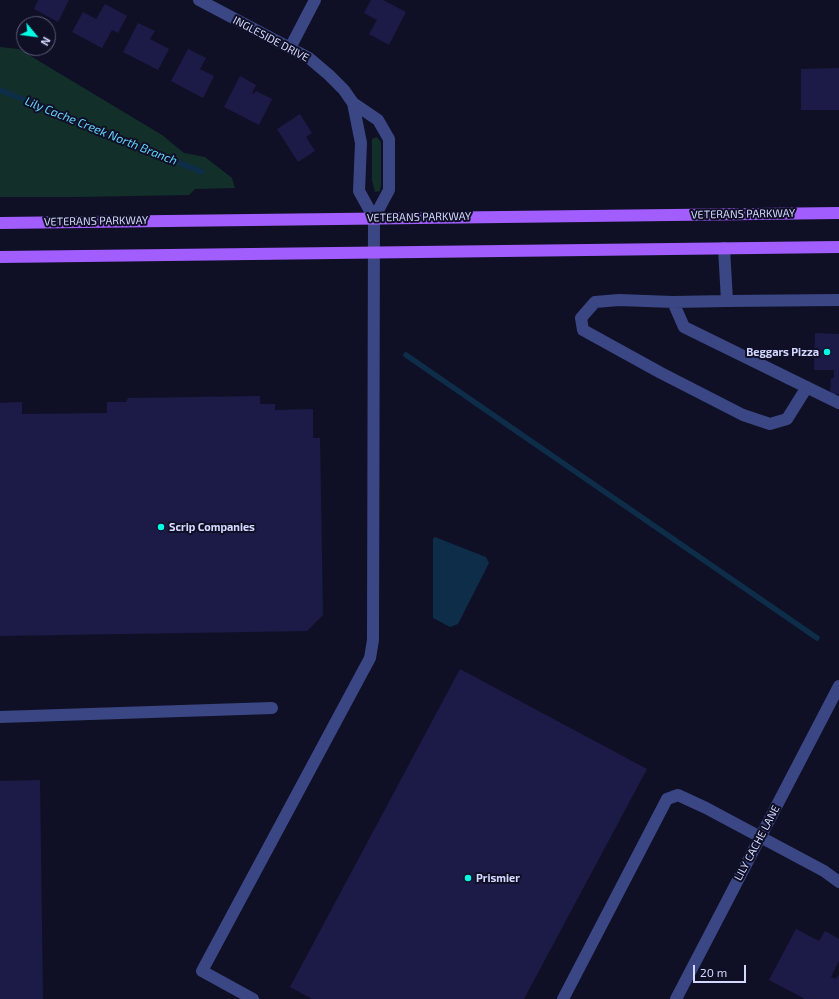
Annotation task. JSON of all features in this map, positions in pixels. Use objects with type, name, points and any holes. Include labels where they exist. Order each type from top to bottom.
[{"type":"main road","name":"VETERANS PARKWAY","points":[[0,223],[839,213]]},
{"type":"main road","points":[[0,257],[839,247]]},
{"type":"street","name":"INGLESIDE DRIVE","points":[[199,0],[310,58],[329,74],[344,90],[352,103],[361,143],[359,190],[374,218]]},
{"type":"street","points":[[290,48],[315,0]]},
{"type":"street","name":"INGLESIDE DRIVE","points":[[253,999],[202,971],[370,658],[373,640],[374,218],[389,190],[389,139],[378,120],[352,103]]},
{"type":"street","points":[[724,248],[727,301]]},
{"type":"street","points":[[807,387],[787,419],[770,424],[743,415],[674,380],[583,330],[581,318],[595,302],[619,300],[673,302],[839,300]]},
{"type":"street","points":[[673,302],[684,327],[839,403]]},
{"type":"street","name":"LILY CACHE LANE","points":[[676,999],[839,686]]},
{"type":"street","points":[[0,717],[272,708]]},
{"type":"street","points":[[563,999],[667,799],[678,795],[706,808],[824,870],[839,882]]},
{"type":"green space","points":[[0,47],[16,49],[16,56],[31,56],[162,135],[184,153],[205,157],[232,178],[235,188],[195,189],[189,195],[0,197]]},
{"type":"green space","points":[[377,137],[381,142],[381,184],[380,191],[375,192],[372,180],[372,139]]},
{"type":"water","points":[[435,537],[486,557],[489,563],[458,624],[450,627],[433,618],[433,539]]},
{"type":"building","points":[[38,0],[69,0],[58,22],[56,21],[56,16],[47,16],[34,9]]},
{"type":"building","points":[[371,0],[383,0],[406,12],[389,45],[369,34],[377,20],[364,13]]},
{"type":"building","points":[[105,4],[127,16],[118,33],[112,30],[102,48],[72,32],[83,12],[96,19]]},
{"type":"building","points":[[138,23],[155,31],[150,39],[169,49],[158,70],[123,52]]},
{"type":"building","points":[[188,49],[206,58],[200,69],[214,76],[203,98],[171,81]]},
{"type":"building","points":[[839,68],[839,110],[801,110],[801,69]]},
{"type":"building","points":[[240,76],[256,85],[252,93],[254,94],[256,91],[272,99],[259,125],[224,107]]},
{"type":"building","points":[[300,114],[312,133],[306,137],[315,151],[298,162],[277,129]]},
{"type":"building","name":"Beggars Pizza","points":[[815,333],[839,334],[839,394],[830,394],[831,378],[834,378],[834,370],[814,370]]},
{"type":"building","name":"Scrip Companies","points":[[260,396],[260,404],[275,404],[275,410],[313,409],[313,438],[320,438],[323,615],[307,631],[0,636],[0,403],[22,402],[22,414],[107,413],[107,402],[126,402],[128,398]]},
{"type":"building","name":"Prismier","points":[[460,669],[647,769],[524,999],[312,999],[290,987]]},
{"type":"building","points":[[40,780],[43,999],[0,999],[0,781]]},
{"type":"building","points":[[796,929],[819,941],[825,931],[839,939],[839,961],[831,977],[836,979],[839,974],[839,999],[805,999],[769,980]]},
{"type":"waterway","name":"Lily Cache Creek North Branch","points":[[0,90],[202,172]]},
{"type":"waterway","points":[[406,355],[817,638]]},
{"type":"place","name":"Beggars Pizza","points":[[827,352]]},
{"type":"place","name":"Scrip Companies","points":[[161,527]]},
{"type":"place","name":"Prismier","points":[[468,878]]}]
